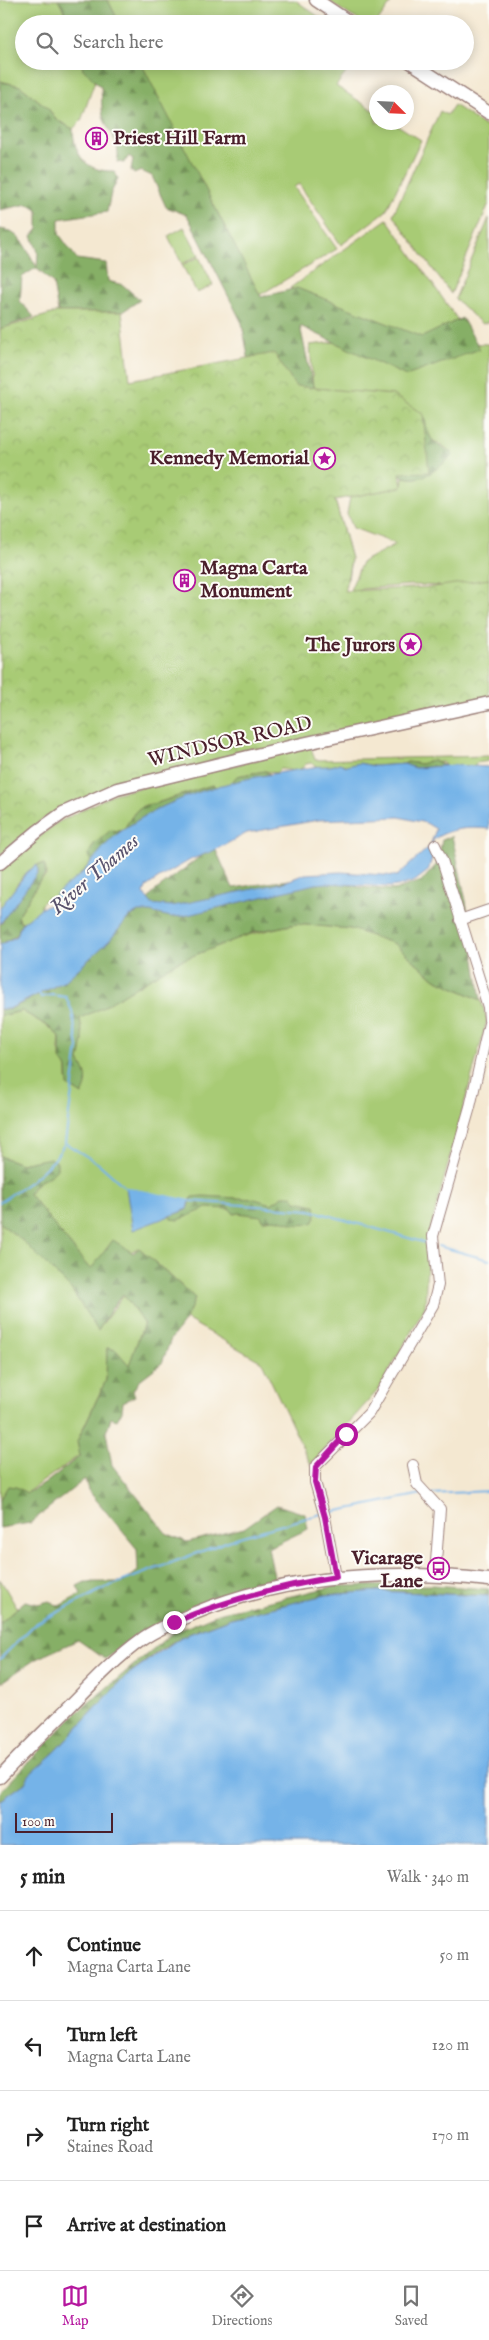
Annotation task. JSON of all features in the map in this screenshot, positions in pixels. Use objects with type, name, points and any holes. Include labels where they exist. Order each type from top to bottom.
[{"type":"main road","points":[[316,0],[338,15]]},
{"type":"main road","points":[[423,70],[489,113]]},
{"type":"main road","name":"WINDSOR ROAD","points":[[0,863],[63,813],[117,789],[293,746],[489,703]]},
{"type":"main road","points":[[0,1777],[109,1665],[142,1638],[217,1604],[279,1588],[336,1577],[435,1576],[489,1580]]},
{"type":"street","points":[[336,1577],[324,1514],[315,1482],[316,1467],[369,1413],[433,1305],[438,1285],[433,1236],[470,1108],[489,1022],[488,1006],[435,845]]},
{"type":"street","points":[[460,920],[489,910]]},
{"type":"street","points":[[414,1465],[417,1484],[440,1509],[435,1576]]},
{"type":"green space","points":[[0,0],[58,0],[67,15],[15,15],[15,70],[84,70],[95,81],[81,121],[73,129],[55,119],[48,108],[20,86],[0,81]]},
{"type":"green space","points":[[58,0],[108,0],[116,15],[67,15]]},
{"type":"green space","points":[[103,0],[295,0],[316,15],[110,15]]},
{"type":"green space","points":[[327,0],[393,0],[382,15],[350,15]]},
{"type":"green space","points":[[84,70],[145,70],[261,297],[297,288],[422,337],[462,318],[480,349],[406,376],[300,326],[330,464],[335,500],[351,559],[348,579],[292,603],[242,323],[187,215],[166,207],[152,176],[141,171],[134,174],[131,170],[133,159],[129,156],[124,163],[117,162],[116,143],[103,116],[101,87]]},
{"type":"green space","points":[[140,70],[348,70],[336,86],[369,107],[369,130],[405,130],[421,140],[386,211],[341,245],[299,184],[294,187],[337,249],[258,296]]},
{"type":"green space","points":[[0,81],[20,86],[48,108],[55,119],[73,129],[76,147],[83,160],[96,169],[114,171],[118,178],[111,193],[107,212],[59,219],[59,234],[77,259],[106,263],[108,281],[123,285],[140,300],[122,312],[58,312],[53,283],[36,268],[22,277],[20,301],[34,317],[10,325],[0,333],[0,229],[19,238],[37,267],[38,252],[32,236],[38,229],[38,211],[28,204],[0,210]]},
{"type":"green space","points":[[454,105],[489,129],[489,203],[451,294],[393,215],[440,111],[447,115]]},
{"type":"green space","points":[[489,218],[489,322],[482,324],[455,299]]},
{"type":"green space","points":[[387,219],[460,323],[411,342],[290,288]]},
{"type":"green space","points":[[184,227],[199,255],[182,264],[168,236]]},
{"type":"green space","points":[[199,257],[213,285],[197,293],[182,265]]},
{"type":"green space","points":[[58,312],[122,312],[130,380],[274,353],[295,386],[393,395],[423,414],[429,472],[400,473],[402,487],[335,500],[351,559],[345,591],[434,587],[489,579],[489,700],[74,801],[40,821],[0,855],[0,329]]},
{"type":"green space","points":[[344,341],[489,344],[489,580],[452,586],[410,585],[350,590],[362,562],[396,544],[353,528],[347,514],[350,497],[402,487],[403,477],[417,478],[424,476],[453,455],[446,448],[425,436],[393,395],[313,388],[310,345]]},
{"type":"green space","points":[[424,415],[431,439],[453,455],[427,475],[412,478],[405,477],[396,473],[417,417]]},
{"type":"green space","points":[[311,747],[315,760],[489,756],[489,761],[476,763],[475,766],[446,766],[442,762],[421,764],[407,762],[404,764],[374,766],[359,763],[347,766],[339,763],[325,767],[311,763],[298,770],[280,769],[276,773],[265,771],[237,776],[231,783],[216,787],[212,785],[139,808],[124,829],[100,839],[96,843],[88,855],[91,862],[79,876],[52,899],[48,897],[41,904],[41,908],[24,922],[21,922],[18,916],[40,880],[46,876],[44,865],[30,870],[24,875],[0,908],[0,870],[55,824],[113,794]]},
{"type":"green space","points":[[432,760],[446,766],[415,768],[404,764],[407,762],[421,764]]},
{"type":"green space","points":[[265,771],[270,774],[231,783],[237,776]]},
{"type":"green space","points":[[213,785],[216,787],[153,811],[124,829],[136,811],[143,806]]},
{"type":"green space","points":[[111,830],[121,831],[91,862],[88,855],[94,844]]},
{"type":"green space","points":[[452,836],[466,901],[481,1000],[435,979],[395,944],[351,929],[296,924],[255,932],[177,962],[100,1009],[80,1018],[83,1040],[79,1061],[86,1078],[86,1086],[82,1095],[68,1086],[67,1068],[60,1059],[60,1037],[49,1027],[22,1011],[0,1016],[0,1009],[10,1009],[65,981],[129,917],[138,912],[155,891],[214,846],[233,888],[310,877],[359,887],[394,890],[422,881],[437,864],[442,840]]},
{"type":"green space","points":[[44,864],[45,875],[18,916],[20,922],[24,922],[19,927],[18,934],[0,945],[0,924],[3,922],[4,915],[38,872],[37,865]]},
{"type":"green space","points":[[296,924],[351,929],[395,944],[435,979],[481,1000],[487,1020],[428,1238],[425,1307],[379,1389],[311,1465],[262,1362],[186,1319],[195,1298],[139,1248],[91,1270],[29,1194],[39,1180],[45,1179],[50,1159],[21,1164],[0,1156],[0,1016],[22,1011],[49,1027],[60,1037],[59,1050],[67,1068],[67,1080],[83,1067],[79,1061],[83,1040],[80,1018],[190,955],[235,939]]},
{"type":"green space","points":[[0,1156],[21,1164],[50,1158],[57,1162],[57,1169],[54,1173],[38,1182],[29,1194],[89,1268],[91,1269],[113,1240],[133,1253],[139,1248],[195,1298],[186,1319],[171,1339],[162,1363],[141,1379],[133,1390],[135,1396],[123,1402],[122,1411],[117,1420],[111,1418],[106,1432],[112,1465],[166,1533],[187,1542],[244,1528],[277,1505],[305,1514],[308,1529],[268,1548],[275,1581],[165,1621],[105,1659],[78,1640],[36,1659],[0,1683],[0,1623],[25,1601],[38,1604],[49,1601],[59,1606],[81,1594],[77,1586],[85,1582],[124,1582],[138,1571],[137,1549],[88,1490],[85,1479],[30,1523],[0,1528],[0,1499],[8,1486],[16,1487],[27,1493],[44,1484],[80,1456],[77,1442],[106,1380],[107,1348],[116,1350],[129,1365],[144,1323],[123,1294],[98,1331],[71,1289],[24,1242],[0,1223]]},
{"type":"green space","points":[[283,1196],[292,1196],[296,1201],[315,1205],[316,1216],[314,1222],[300,1225],[277,1219],[263,1221],[261,1216],[234,1214],[230,1209],[207,1208],[179,1220],[172,1219],[171,1215],[188,1209],[192,1197],[255,1199],[271,1204]]},
{"type":"green space","points":[[0,1223],[24,1242],[71,1289],[98,1330],[124,1294],[144,1323],[129,1366],[116,1350],[107,1348],[106,1380],[79,1437],[80,1455],[26,1493],[0,1501]]},
{"type":"green space","points":[[0,1579],[17,1608],[0,1623]]},
{"type":"green space","points":[[433,1585],[489,1589],[489,1596],[378,1591],[362,1594],[337,1594],[231,1618],[181,1637],[126,1676],[56,1751],[30,1775],[25,1783],[0,1801],[0,1792],[74,1715],[171,1634],[222,1612],[335,1586]]},
{"type":"water","name":"River Thames","points":[[339,763],[347,766],[359,763],[374,766],[404,764],[415,768],[454,765],[489,767],[489,829],[459,829],[439,836],[433,840],[433,855],[428,871],[415,881],[403,885],[390,887],[315,884],[184,916],[171,917],[150,912],[138,912],[129,917],[109,941],[65,981],[9,1009],[0,1009],[0,945],[17,936],[21,924],[41,908],[50,905],[59,891],[80,875],[105,845],[120,832],[173,802],[212,788],[277,773],[317,766],[336,765]],"holes":[[[399,817],[426,823],[436,829],[430,846],[397,876],[341,872],[305,874],[282,883],[172,906],[152,904],[144,894],[146,887],[159,878],[192,859],[213,851],[247,833],[318,820]]]},
{"type":"water","points":[[37,865],[38,872],[0,924],[0,908],[27,872]]},
{"type":"water","points":[[126,1188],[190,1201],[188,1209],[133,1230]]},
{"type":"water","points":[[378,1591],[489,1596],[489,1845],[0,1845],[0,1801],[25,1783],[29,1775],[56,1751],[126,1676],[181,1637],[231,1618],[325,1595]]},
{"type":"waterway","points":[[39,993],[41,997],[52,995],[66,997],[72,1011],[78,1047],[65,1143],[99,1164],[126,1188],[190,1201],[310,1210],[426,1243]]},
{"type":"waterway","points":[[0,1202],[31,1181],[54,1160],[65,1143]]},
{"type":"waterway","points":[[438,1246],[489,1260]]},
{"type":"waterway","points":[[431,1494],[489,1491]]},
{"type":"waterway","points":[[328,1513],[422,1494]]},
{"type":"waterway","points":[[0,1659],[35,1624],[105,1588],[239,1537],[321,1514]]},
{"type":"place","name":"Priest Hill Farm","points":[[97,138]]},
{"type":"place","name":"Kennedy Memorial","points":[[325,458]]},
{"type":"place","name":"Magna Carta Monument","points":[[184,580]]},
{"type":"place","name":"The Jurors","points":[[411,645]]},
{"type":"place","name":"Vicarage Lane","points":[[439,1569]]},
{"type":"route","points":[[174,1622],[217,1604],[305,1582],[336,1577],[325,1517],[315,1482],[316,1467],[346,1434]]}]
